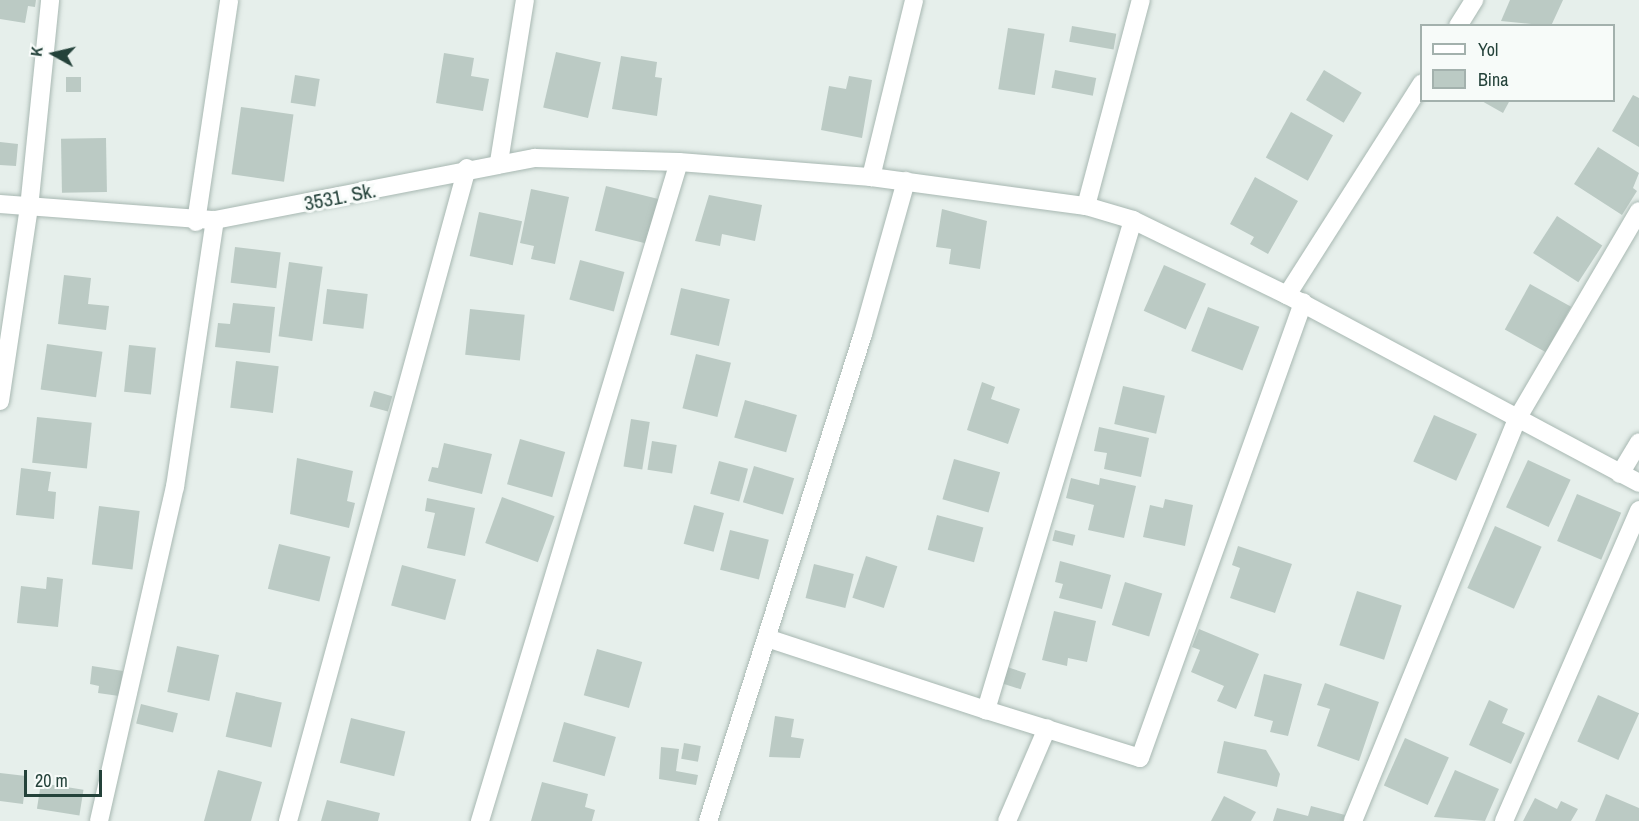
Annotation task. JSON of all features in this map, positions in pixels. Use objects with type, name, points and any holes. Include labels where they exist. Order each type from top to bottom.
[{"type":"street","points":[[0,401],[29,208],[50,0]]},
{"type":"street","points":[[196,222],[229,0]]},
{"type":"street","points":[[499,162],[525,0]]},
{"type":"street","points":[[871,177],[914,0]]},
{"type":"street","points":[[1086,206],[1141,0]]},
{"type":"street","points":[[1459,24],[1474,0]]},
{"type":"street","points":[[767,638],[1140,758],[1295,298],[1420,86]]},
{"type":"street","name":"3531. Sk.","points":[[0,204],[196,222],[355,196],[467,168],[535,158],[679,162],[871,177],[1086,206],[1133,220],[1295,298],[1639,483]]},
{"type":"street","points":[[480,821],[679,162]]},
{"type":"street","points":[[288,821],[467,168]]},
{"type":"street","points":[[708,821],[767,638],[906,181]]},
{"type":"street","points":[[1353,821],[1517,419],[1639,211]]},
{"type":"street","points":[[99,821],[175,487],[215,220]]},
{"type":"street","points":[[986,710],[1133,220]]},
{"type":"street","points":[[1620,474],[1639,442]]},
{"type":"street","points":[[1504,821],[1639,510]]},
{"type":"street","points":[[1007,821],[1047,728]]},
{"type":"building","points":[[0,0],[36,0],[35,7],[28,6],[25,23],[0,19]]},
{"type":"building","points":[[1510,0],[1563,0],[1552,24],[1501,21]]},
{"type":"building","points":[[1072,26],[1116,34],[1114,50],[1069,42]]},
{"type":"building","points":[[1008,28],[1045,34],[1035,95],[998,89]]},
{"type":"building","points":[[556,52],[601,62],[588,118],[543,108]]},
{"type":"building","points":[[444,53],[474,58],[471,76],[489,79],[483,111],[436,103]]},
{"type":"building","points":[[621,56],[657,62],[655,77],[662,78],[657,116],[612,109]]},
{"type":"building","points":[[1055,70],[1096,78],[1093,96],[1052,88]]},
{"type":"building","points":[[1324,70],[1362,93],[1344,123],[1306,100]]},
{"type":"building","points":[[295,75],[320,79],[315,107],[291,103]]},
{"type":"building","points":[[849,76],[872,80],[862,138],[821,130],[829,86],[846,89]]},
{"type":"building","points":[[66,77],[81,77],[81,92],[66,92]]},
{"type":"building","points":[[1633,95],[1639,98],[1639,147],[1612,131]]},
{"type":"building","points":[[1484,102],[1509,102],[1503,113]]},
{"type":"building","points":[[241,107],[293,114],[284,182],[232,174]]},
{"type":"building","points":[[1291,112],[1333,135],[1308,181],[1266,157]]},
{"type":"building","points":[[106,138],[107,192],[62,193],[61,139]]},
{"type":"building","points":[[0,142],[18,144],[16,166],[0,165]]},
{"type":"building","points":[[1598,147],[1639,173],[1633,188],[1637,191],[1622,215],[1574,184]]},
{"type":"building","points":[[1255,177],[1298,201],[1268,254],[1250,244],[1254,237],[1230,224]]},
{"type":"building","points":[[606,186],[659,199],[648,244],[595,231]]},
{"type":"building","points":[[531,189],[569,197],[555,264],[531,259],[534,246],[520,243]]},
{"type":"building","points":[[709,195],[762,205],[755,241],[722,234],[720,246],[695,241]]},
{"type":"building","points":[[942,209],[987,221],[980,269],[949,264],[951,249],[936,247]]},
{"type":"building","points":[[479,212],[522,221],[513,265],[470,256]]},
{"type":"building","points":[[1557,216],[1602,245],[1578,282],[1533,253]]},
{"type":"building","points":[[235,247],[281,253],[276,288],[231,283]]},
{"type":"building","points":[[580,260],[624,272],[614,312],[569,300]]},
{"type":"building","points":[[289,262],[323,267],[312,341],[279,336]]},
{"type":"building","points":[[1164,265],[1206,284],[1186,329],[1144,311]]},
{"type":"building","points":[[64,275],[91,278],[88,304],[109,306],[106,330],[58,324]]},
{"type":"building","points":[[1530,284],[1571,307],[1546,352],[1505,329]]},
{"type":"building","points":[[681,288],[730,299],[719,346],[670,335]]},
{"type":"building","points":[[327,289],[368,294],[363,329],[323,324]]},
{"type":"building","points":[[233,303],[275,307],[270,353],[215,347],[218,323],[230,324]]},
{"type":"building","points":[[1208,307],[1259,327],[1243,371],[1191,351]]},
{"type":"building","points":[[470,309],[525,315],[520,360],[465,355]]},
{"type":"building","points":[[47,344],[102,352],[96,397],[41,390]]},
{"type":"building","points":[[129,345],[156,348],[151,395],[124,392]]},
{"type":"building","points":[[696,354],[731,363],[717,417],[682,408]]},
{"type":"building","points":[[236,361],[279,366],[273,413],[230,408]]},
{"type":"building","points":[[982,382],[995,387],[991,399],[1020,409],[1008,444],[967,430]]},
{"type":"building","points":[[1123,386],[1165,396],[1156,434],[1114,424]]},
{"type":"building","points":[[374,391],[392,396],[388,412],[370,406]]},
{"type":"building","points":[[745,400],[797,415],[786,452],[734,437]]},
{"type":"building","points":[[1434,415],[1477,434],[1456,481],[1413,462]]},
{"type":"building","points":[[37,417],[92,423],[87,468],[32,463]]},
{"type":"building","points":[[631,419],[650,422],[642,469],[623,466]]},
{"type":"building","points":[[1099,427],[1149,438],[1141,477],[1104,469],[1107,453],[1094,451]]},
{"type":"building","points":[[520,439],[565,452],[552,497],[507,484]]},
{"type":"building","points":[[652,441],[677,445],[672,474],[647,470]]},
{"type":"building","points":[[444,443],[492,454],[482,494],[428,481],[432,467],[438,468]]},
{"type":"building","points":[[297,458],[353,471],[347,501],[355,503],[349,528],[290,514]]},
{"type":"building","points":[[954,459],[1000,472],[989,513],[942,499]]},
{"type":"building","points":[[1528,460],[1571,480],[1549,527],[1506,507]]},
{"type":"building","points":[[719,461],[748,469],[739,502],[710,494]]},
{"type":"building","points":[[754,466],[794,478],[783,515],[743,502]]},
{"type":"building","points":[[21,468],[51,472],[48,491],[56,492],[54,519],[16,515]]},
{"type":"building","points":[[1071,478],[1099,485],[1100,478],[1136,486],[1124,538],[1088,530],[1094,505],[1066,498]]},
{"type":"building","points":[[1577,494],[1621,513],[1601,560],[1557,541]]},
{"type":"building","points":[[502,497],[555,516],[538,562],[485,543]]},
{"type":"building","points":[[427,498],[475,508],[465,556],[427,548],[435,513],[425,511]]},
{"type":"building","points":[[1165,499],[1193,505],[1185,546],[1143,537],[1150,505],[1163,508]]},
{"type":"building","points":[[694,505],[724,513],[714,552],[684,544]]},
{"type":"building","points":[[99,506],[140,511],[133,570],[92,565]]},
{"type":"building","points":[[937,515],[983,527],[974,562],[928,550]]},
{"type":"building","points":[[1495,526],[1542,547],[1514,609],[1467,588]]},
{"type":"building","points":[[730,530],[769,540],[759,579],[720,570]]},
{"type":"building","points":[[1055,530],[1075,535],[1073,546],[1052,541]]},
{"type":"building","points":[[279,544],[330,557],[319,601],[268,589]]},
{"type":"building","points":[[1238,546],[1292,564],[1275,613],[1230,598],[1240,568],[1232,565]]},
{"type":"building","points":[[866,556],[897,566],[884,608],[852,598]]},
{"type":"building","points":[[1060,561],[1111,575],[1102,609],[1059,598],[1063,584],[1055,582]]},
{"type":"building","points":[[814,564],[854,574],[845,608],[806,598]]},
{"type":"building","points":[[402,565],[456,579],[445,620],[391,606]]},
{"type":"building","points":[[47,577],[63,579],[58,627],[17,623],[21,586],[46,589]]},
{"type":"building","points":[[1125,582],[1162,593],[1149,636],[1112,625]]},
{"type":"building","points":[[1357,591],[1402,606],[1384,660],[1339,645]]},
{"type":"building","points":[[1054,611],[1096,621],[1087,662],[1068,658],[1067,666],[1042,660]]},
{"type":"building","points":[[1199,629],[1259,654],[1236,709],[1217,701],[1224,686],[1191,672],[1200,650],[1192,647]]},
{"type":"building","points":[[177,646],[219,655],[209,701],[167,692]]},
{"type":"building","points":[[597,649],[642,662],[629,708],[584,695]]},
{"type":"building","points":[[92,666],[123,671],[119,696],[98,693],[99,686],[90,684]]},
{"type":"building","points":[[1007,667],[1026,673],[1021,689],[1002,683]]},
{"type":"building","points":[[1264,674],[1302,684],[1288,736],[1270,732],[1273,721],[1254,716]]},
{"type":"building","points":[[1325,683],[1379,702],[1359,761],[1317,746],[1330,709],[1317,705]]},
{"type":"building","points":[[236,692],[282,703],[271,747],[226,737]]},
{"type":"building","points":[[1598,695],[1639,713],[1618,760],[1577,742]]},
{"type":"building","points":[[1489,700],[1508,709],[1502,723],[1525,733],[1511,764],[1469,745]]},
{"type":"building","points":[[141,704],[178,713],[173,733],[136,723]]},
{"type":"building","points":[[775,716],[794,719],[791,737],[804,739],[800,758],[769,757]]},
{"type":"building","points":[[351,718],[405,732],[394,776],[340,763]]},
{"type":"building","points":[[564,722],[616,737],[605,776],[553,761]]},
{"type":"building","points":[[1405,738],[1449,758],[1428,805],[1384,786]]},
{"type":"building","points":[[1224,741],[1266,750],[1280,774],[1277,787],[1217,773]]},
{"type":"building","points":[[684,743],[701,746],[698,762],[681,759]]},
{"type":"building","points":[[661,747],[679,749],[676,771],[698,775],[696,785],[659,779]]},
{"type":"building","points":[[218,770],[262,782],[251,821],[204,821]]},
{"type":"building","points":[[1455,770],[1499,789],[1485,821],[1434,817]]},
{"type":"building","points":[[0,773],[26,776],[23,804],[0,801]]},
{"type":"building","points":[[542,782],[588,794],[585,807],[595,810],[592,821],[531,821]]},
{"type":"building","points":[[41,783],[83,790],[79,815],[37,809]]},
{"type":"building","points":[[1606,794],[1639,808],[1639,821],[1595,821]]},
{"type":"building","points":[[1224,796],[1256,812],[1251,821],[1211,821]]},
{"type":"building","points":[[1535,798],[1557,809],[1561,801],[1578,809],[1571,821],[1523,821]]},
{"type":"building","points":[[327,800],[380,813],[378,821],[321,821]]},
{"type":"building","points":[[1311,806],[1345,815],[1343,821],[1273,821],[1277,808],[1308,816]]}]
